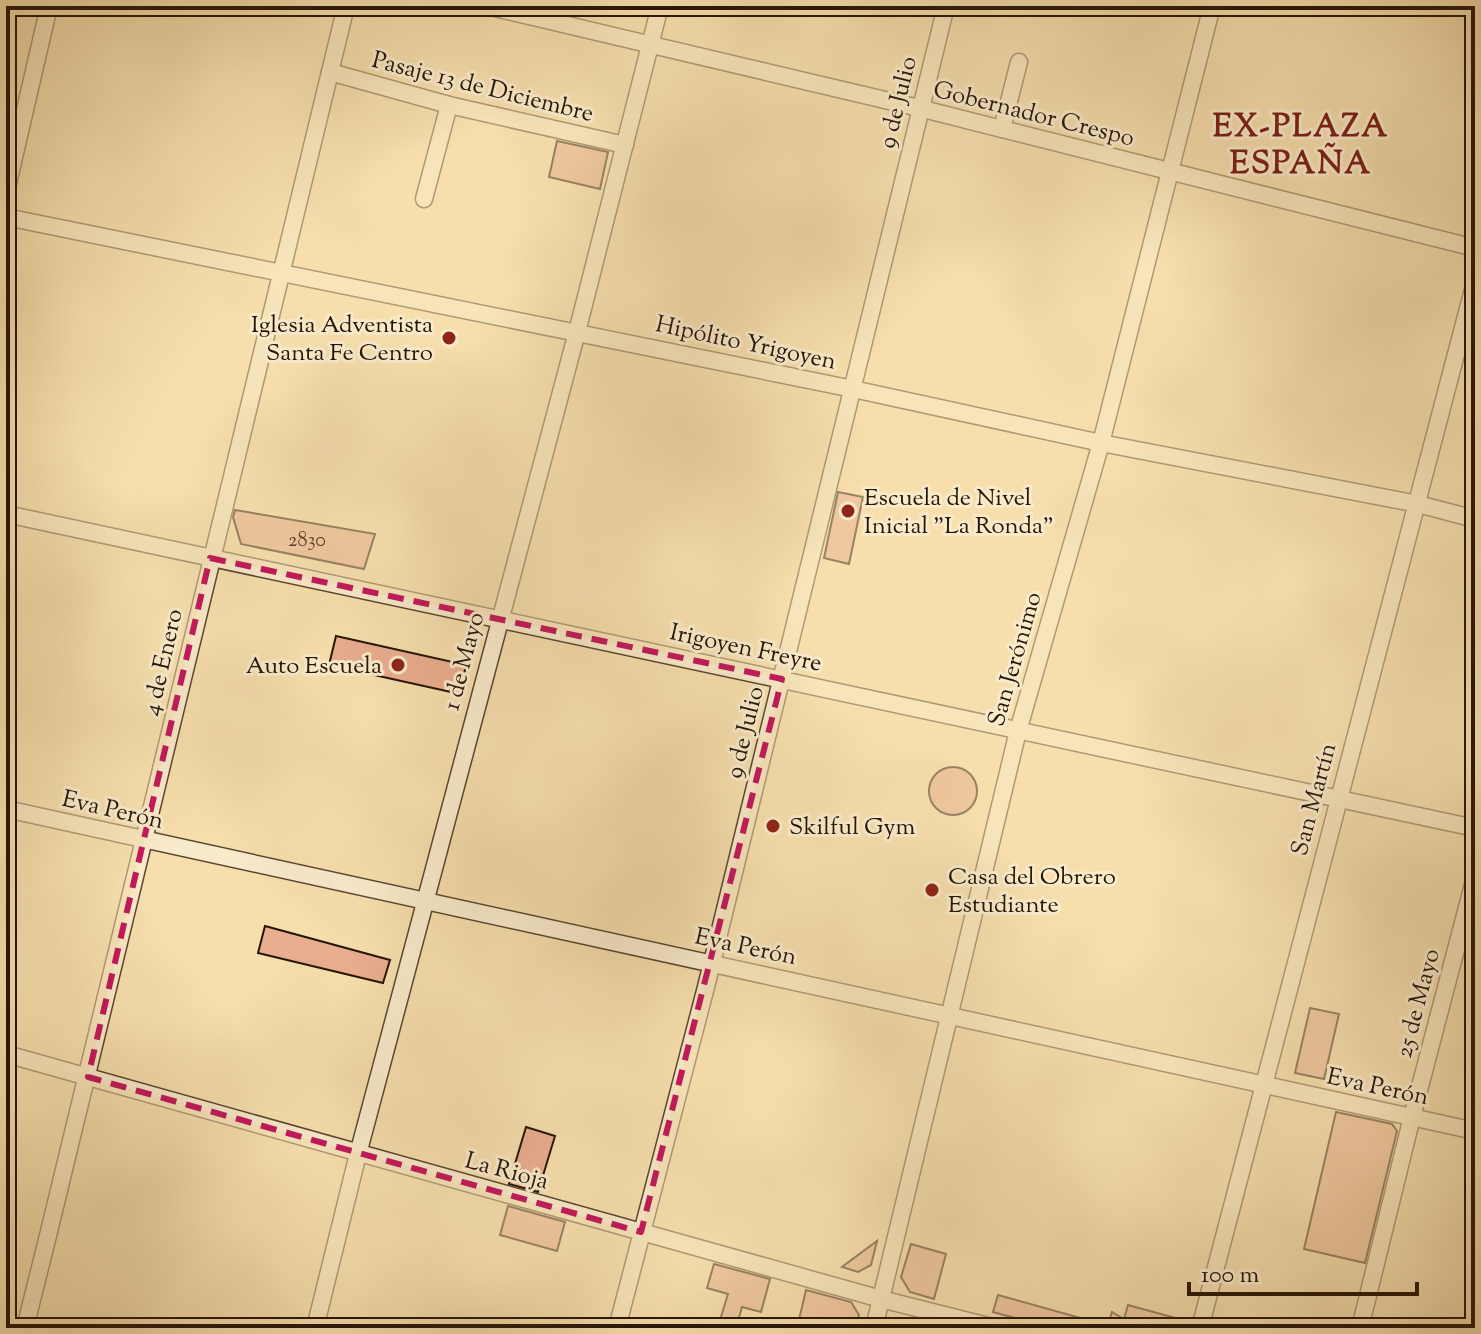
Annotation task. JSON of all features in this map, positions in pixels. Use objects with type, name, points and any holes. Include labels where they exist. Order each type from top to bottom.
[{"type":"street","points":[[6,192],[49,6]]},
{"type":"street","name":"4 de Enero","points":[[25,1328],[146,841],[210,558],[346,6]]},
{"type":"street","name":"Gobernador Crespo","points":[[487,6],[919,108],[1475,248]]},
{"type":"street","name":"1 de Mayo","points":[[315,1328],[660,6]]},
{"type":"street","name":"9 de Julio","points":[[617,1328],[712,963],[946,6]]},
{"type":"street","name":"San Jerónimo","points":[[874,1328],[1018,731],[1101,443],[1212,6]]},
{"type":"street","points":[[1002,129],[1019,62]]},
{"type":"street","name":"Pasaje 13 de Diciembre","points":[[330,72],[449,105],[625,145]]},
{"type":"street","points":[[424,199],[449,105]]},
{"type":"street","name":"Hipólito Yrigoyen","points":[[6,217],[577,332],[1101,443],[1418,504],[1475,519]]},
{"type":"street","name":"San Martín","points":[[1200,1328],[1475,282]]},
{"type":"street","name":"Irigoyen Freyre","points":[[6,514],[1475,828]]},
{"type":"street","name":"Eva Perón","points":[[6,809],[1475,1131]]},
{"type":"street","name":"25 de Mayo","points":[[1360,1328],[1475,877]]},
{"type":"street","name":"La Rioja","points":[[6,1054],[881,1299],[996,1328]]},
{"type":"highlighted area","points":[[210,558],[782,679],[641,1232],[88,1077]]},
{"type":"building","points":[[557,141],[608,152],[600,189],[549,177]]},
{"type":"building","points":[[838,492],[863,497],[849,564],[824,558]]},
{"type":"building","points":[[235,510],[375,534],[364,569],[241,544],[233,517]]},
{"type":"building","name":"Auto Escuela","points":[[336,636],[466,665],[460,694],[329,665]]},
{"type":"building","points":[[953,767],[970,774],[977,791],[970,808],[953,815],[936,808],[929,791],[936,774]]},
{"type":"building","points":[[265,926],[390,960],[383,983],[258,953]]},
{"type":"building","points":[[1310,1008],[1339,1014],[1324,1079],[1295,1073]]},
{"type":"building","points":[[1336,1112],[1392,1124],[1397,1131],[1365,1263],[1304,1249]]},
{"type":"building","points":[[526,1127],[555,1136],[538,1192],[509,1184]]},
{"type":"building","points":[[508,1206],[565,1222],[557,1251],[500,1235]]},
{"type":"building","points":[[877,1241],[871,1265],[858,1272],[842,1267]]},
{"type":"building","points":[[911,1244],[946,1254],[934,1299],[910,1292],[901,1277]]},
{"type":"building","points":[[714,1264],[770,1279],[761,1312],[742,1307],[737,1325],[720,1320],[728,1294],[707,1288]]},
{"type":"building","points":[[806,1290],[851,1302],[859,1315],[855,1328],[797,1328]]},
{"type":"building","points":[[998,1295],[1102,1324],[1102,1328],[1051,1328],[993,1312]]},
{"type":"building","points":[[1128,1305],[1190,1322],[1189,1328],[1107,1328],[1112,1312],[1124,1319]]},
{"type":"place","name":"Iglesia Adventista Santa Fe Centro","points":[[449,338]]},
{"type":"place","name":"Escuela de Nivel Inicial \"La Ronda\"","points":[[848,511]]},
{"type":"place","name":"Auto Escuela","points":[[398,665]]},
{"type":"place","name":"Skilful Gym","points":[[773,826]]},
{"type":"place","name":"Casa del Obrero Estudiante","points":[[932,890]]},
{"type":"district","name":"EX-PLAZA ESPAÑA","points":[[1301,144]]}]
